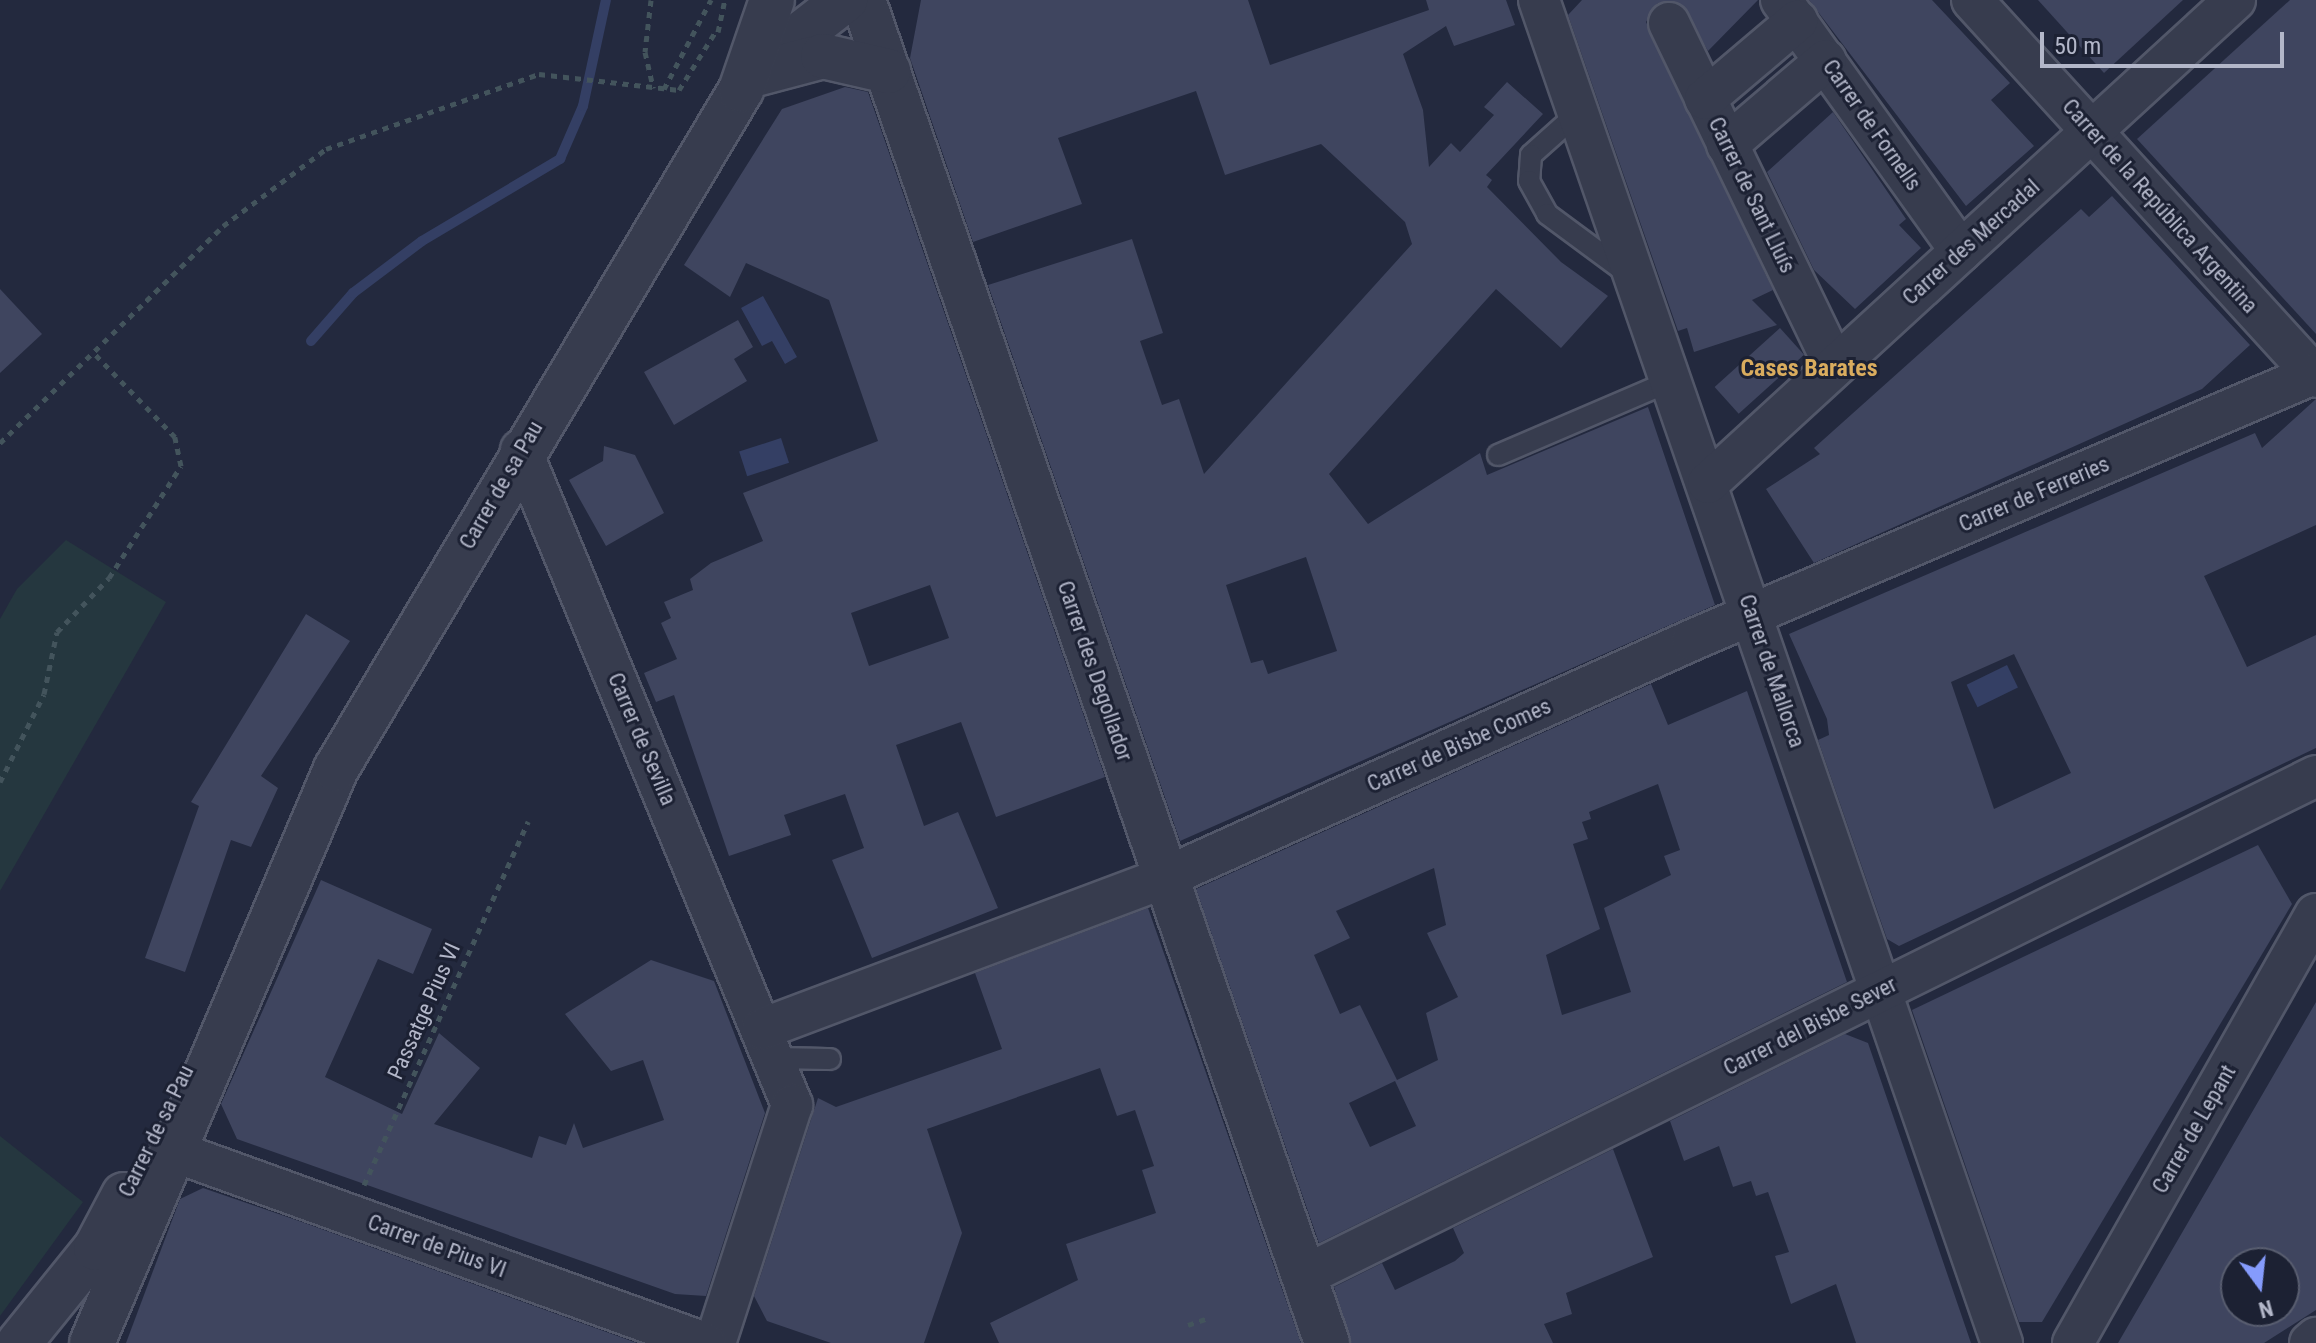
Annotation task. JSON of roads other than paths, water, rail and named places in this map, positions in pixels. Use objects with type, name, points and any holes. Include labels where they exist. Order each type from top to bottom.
[{"type":"street","name":"Carrer de sa Pau","points":[[92,1343],[274,905],[336,769],[521,450],[748,76],[772,0]]},
{"type":"street","name":"Carrer de sa Pau","points":[[748,76],[811,20],[845,0]]},
{"type":"street","name":"Carrer des Degollador","points":[[863,0],[1327,1343]]},
{"type":"street","name":"Carrer de Mallorca","points":[[1539,0],[2002,1343]]},
{"type":"street","name":"Carrer de la República Argentina","points":[[1972,0],[2315,375]]},
{"type":"street","name":"Carrer des Mercadal","points":[[1708,483],[2235,0]]},
{"type":"street","points":[[1705,99],[1789,10]]},
{"type":"street","name":"Carrer de Fornells","points":[[1789,10],[1961,251]]},
{"type":"street","name":"Carrer de Sant Lluís","points":[[1669,23],[1835,366]]},
{"type":"street","points":[[748,76],[823,56],[888,71]]},
{"type":"street","points":[[1727,145],[1834,71]]},
{"type":"street","name":"Carrer de Ferreries","points":[[1752,615],[2315,375]]},
{"type":"street","name":"Carrer de Sevilla","points":[[521,450],[792,1105],[715,1343]]},
{"type":"street","name":"Carrer de Bisbe Comes","points":[[1166,877],[1752,615]]},
{"type":"street","name":"Carrer del Bisbe Sever","points":[[1304,1276],[2316,776]]},
{"type":"street","points":[[768,1044],[1166,877]]},
{"type":"street","name":"Carrer de sa Pau","points":[[21,1343],[96,1248],[274,905]]},
{"type":"street","name":"Carrer de Lepant","points":[[2073,1343],[2316,914]]},
{"type":"street","name":"Carrer de Pius VI","points":[[170,1150],[705,1343]]},
{"type":"street","points":[[2310,1343],[2316,1338]]},
{"type":"street","points":[[21,1343],[52,1343]]},
{"type":"lane","points":[[1578,113],[1531,155],[1529,181],[1547,214],[1636,280]]},
{"type":"lane","points":[[1498,455],[1671,381]]},
{"type":"lane","points":[[768,1044],[830,1059]]},
{"type":"water","points":[[763,296],[797,357],[785,364],[772,341],[762,346],[741,308]]},
{"type":"water","points":[[781,438],[789,463],[747,476],[739,452]]},
{"type":"water","points":[[2007,665],[2018,687],[1978,707],[1967,685]]},
{"type":"waterway","points":[[311,341],[353,293],[422,241],[560,159],[583,106],[606,0]]},
{"type":"district","name":"Cases Barates","points":[[1809,369]]}]
